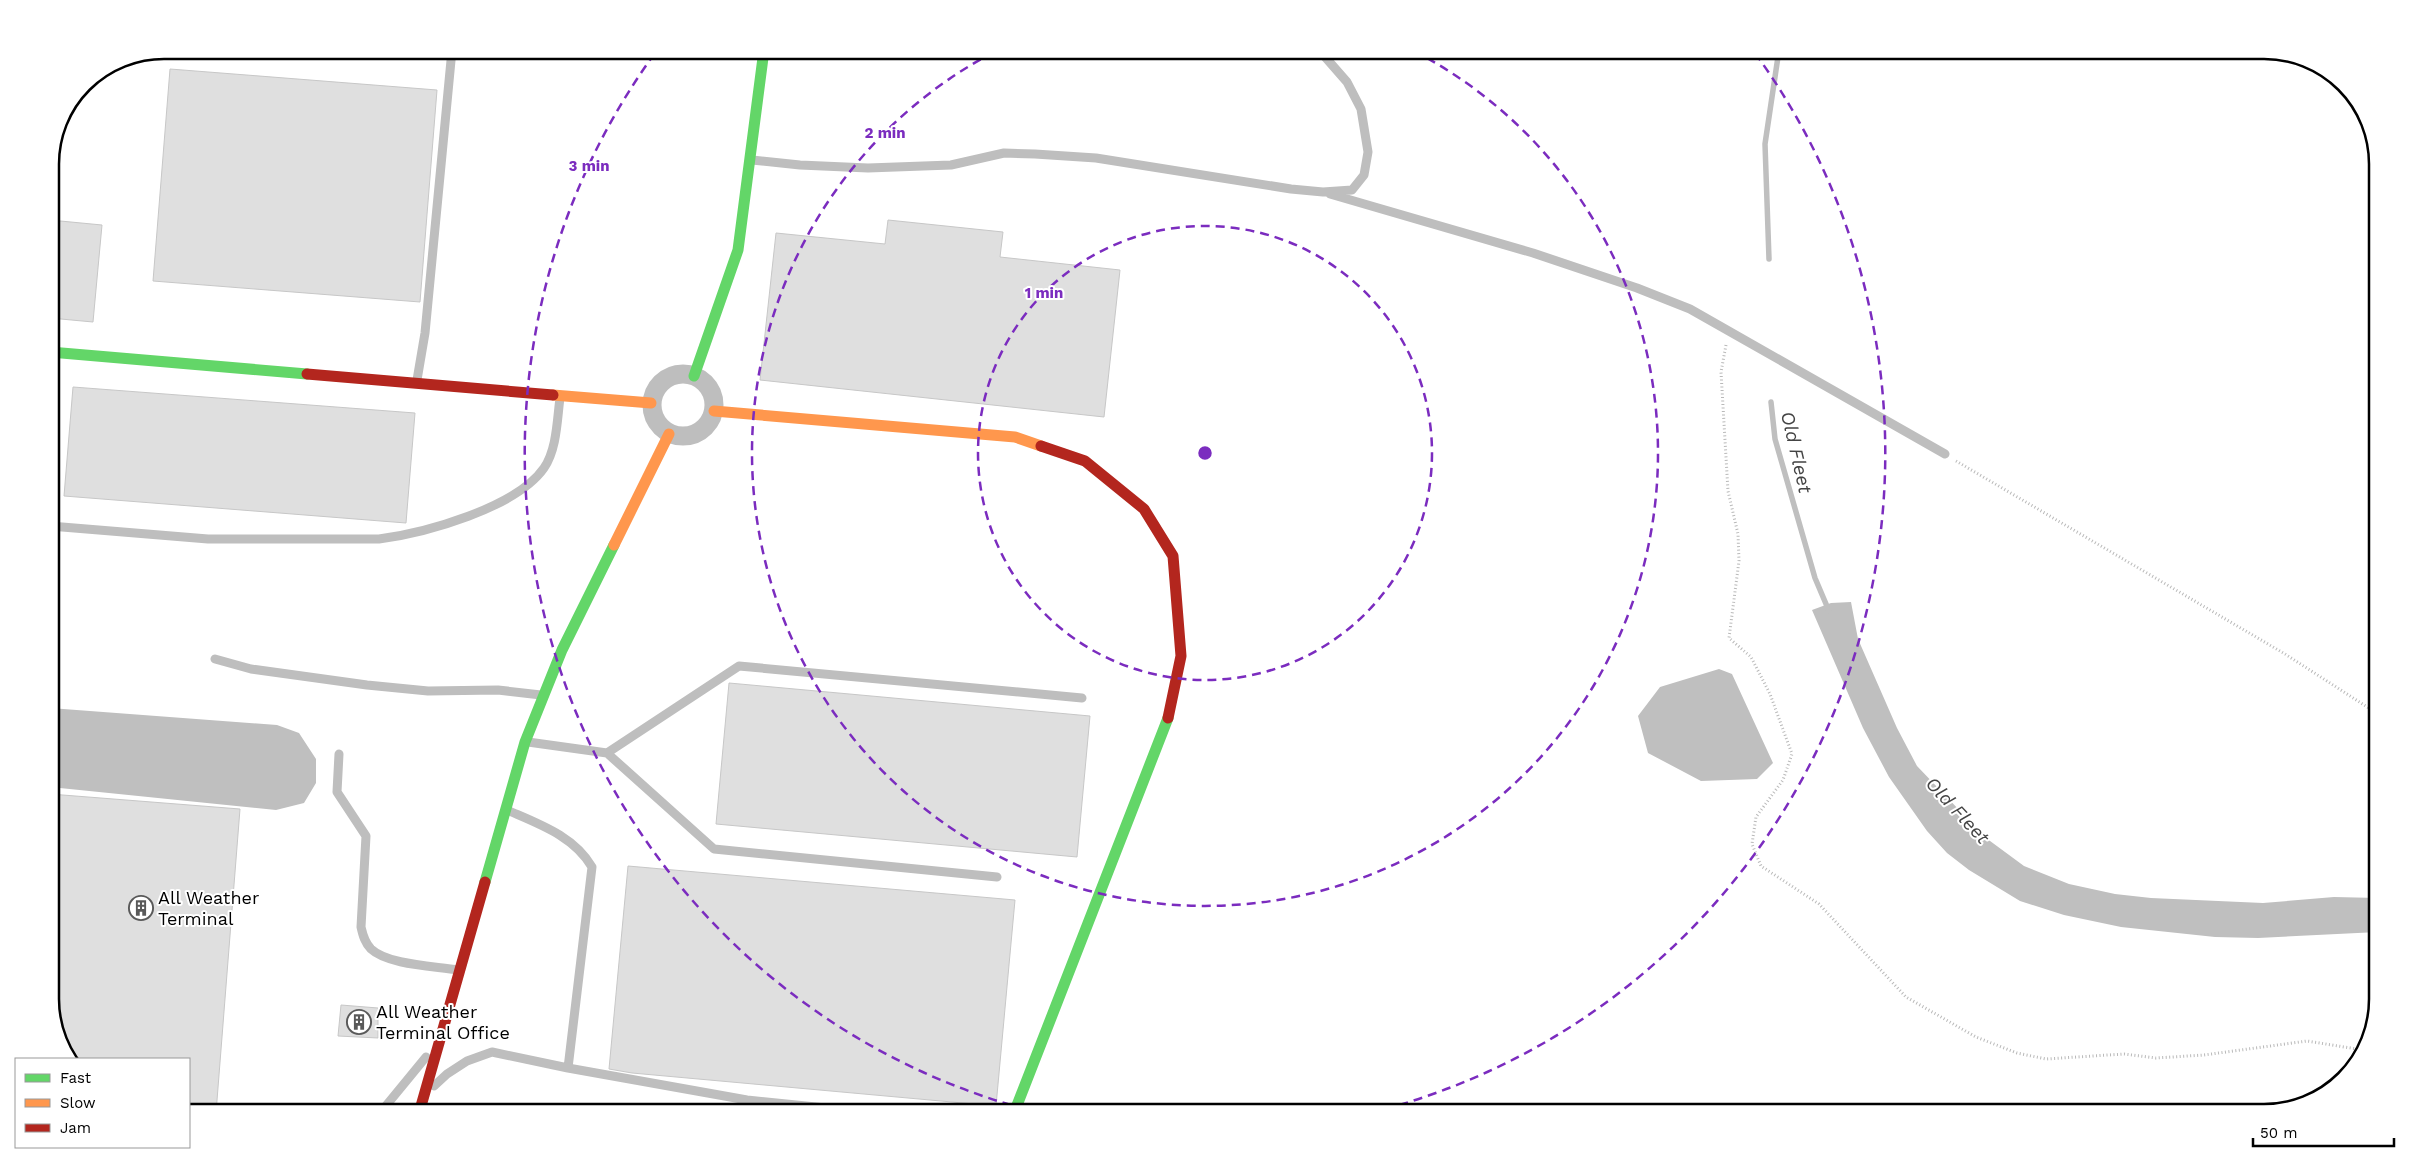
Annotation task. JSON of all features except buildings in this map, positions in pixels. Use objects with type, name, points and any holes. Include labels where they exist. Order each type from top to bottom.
[{"type":"street","points":[[694,376],[738,250],[763,59]]},
{"type":"street","points":[[59,353],[652,403]]},
{"type":"street","points":[[685,374],[704,381],[714,400],[714,411],[711,420],[697,433],[679,437],[669,434],[656,421],[652,403],[654,393],[666,379],[685,374]]},
{"type":"street","points":[[714,411],[1015,437],[1085,461],[1144,509],[1173,556],[1181,656],[1170,713],[1068,970],[1017,1104]]},
{"type":"street","points":[[421,1104],[504,809],[525,742],[562,650],[669,434]]},
{"type":"lane","points":[[416,383],[426,333],[451,59]]},
{"type":"lane","points":[[1323,192],[1352,190],[1364,175],[1368,152],[1367,134],[1361,109],[1347,82],[1327,59]]},
{"type":"lane","points":[[749,160],[800,165],[868,168],[951,165],[1004,153],[1096,158],[1291,189],[1323,192],[1365,202],[1533,253],[1637,288],[1690,309],[1944,454]]},
{"type":"lane","points":[[59,527],[208,539],[379,539],[406,536],[476,513],[513,496],[532,482],[544,467],[555,436],[560,395]]},
{"type":"lane","points":[[215,659],[251,670],[367,685],[428,691],[498,690],[544,695]]},
{"type":"lane","points":[[607,753],[740,666],[1082,698]]},
{"type":"lane","points":[[525,742],[607,753],[714,849],[997,877]]},
{"type":"lane","points":[[339,754],[337,792],[366,836],[361,928],[364,941],[377,954],[395,960],[459,970]]},
{"type":"lane","points":[[504,809],[550,828],[584,852],[592,867],[568,1068]]},
{"type":"lane","points":[[387,1104],[430,1051],[441,1033]]},
{"type":"lane","points":[[423,1097],[447,1074],[467,1061],[492,1052],[568,1068],[747,1100],[786,1104]]},
{"type":"path","points":[[1728,332],[1721,372],[1728,491],[1738,534],[1739,561],[1729,638],[1751,657],[1770,694],[1792,754],[1783,780],[1756,817],[1752,844],[1761,866],[1819,904],[1906,997],[1976,1037],[2016,1053],[2046,1058],[2124,1054],[2156,1058],[2204,1055],[2307,1041],[2357,1049]]},
{"type":"path","points":[[1944,454],[2285,654],[2369,708]]},
{"type":"water","points":[[1851,602],[1858,639],[1897,728],[1917,766],[1986,838],[2024,866],[2069,884],[2115,894],[2151,898],[2263,903],[2334,897],[2369,898],[2369,932],[2258,938],[2215,937],[2121,927],[2064,915],[2020,901],[1969,870],[1947,853],[1927,831],[1889,777],[1863,728],[1812,610],[1831,603]]},
{"type":"water","points":[[1719,669],[1732,674],[1773,763],[1757,779],[1701,781],[1648,753],[1638,716],[1660,687]]},
{"type":"water","points":[[59,709],[277,725],[299,733],[316,759],[316,783],[304,803],[276,810],[59,788]]},
{"type":"waterway","name":"Old Fleet","points":[[1769,259],[1765,144],[1778,59]]},
{"type":"waterway","name":"Old Fleet","points":[[1771,402],[1775,439],[1815,578],[1829,611]]},
{"type":"traffic: fast","points":[[694,376],[738,250],[763,59]]},
{"type":"traffic: fast","points":[[59,353],[307,374]]},
{"type":"traffic: fast","points":[[485,882],[525,742],[562,650],[614,545]]},
{"type":"traffic: fast","points":[[1018,1104],[1168,718]]},
{"type":"traffic: slow","points":[[553,395],[651,403]]},
{"type":"traffic: slow","points":[[714,411],[1015,437],[1041,446]]},
{"type":"traffic: slow","points":[[614,545],[669,434]]},
{"type":"traffic: jam","points":[[307,374],[553,395]]},
{"type":"traffic: jam","points":[[1041,446],[1085,461],[1144,509],[1173,556],[1181,656],[1168,718]]},
{"type":"traffic: jam","points":[[422,1104],[485,882]]},
{"type":"place","name":"All Weather Terminal","points":[[141,908]]},
{"type":"place","name":"All Weather Terminal Office","points":[[359,1022]]}]
